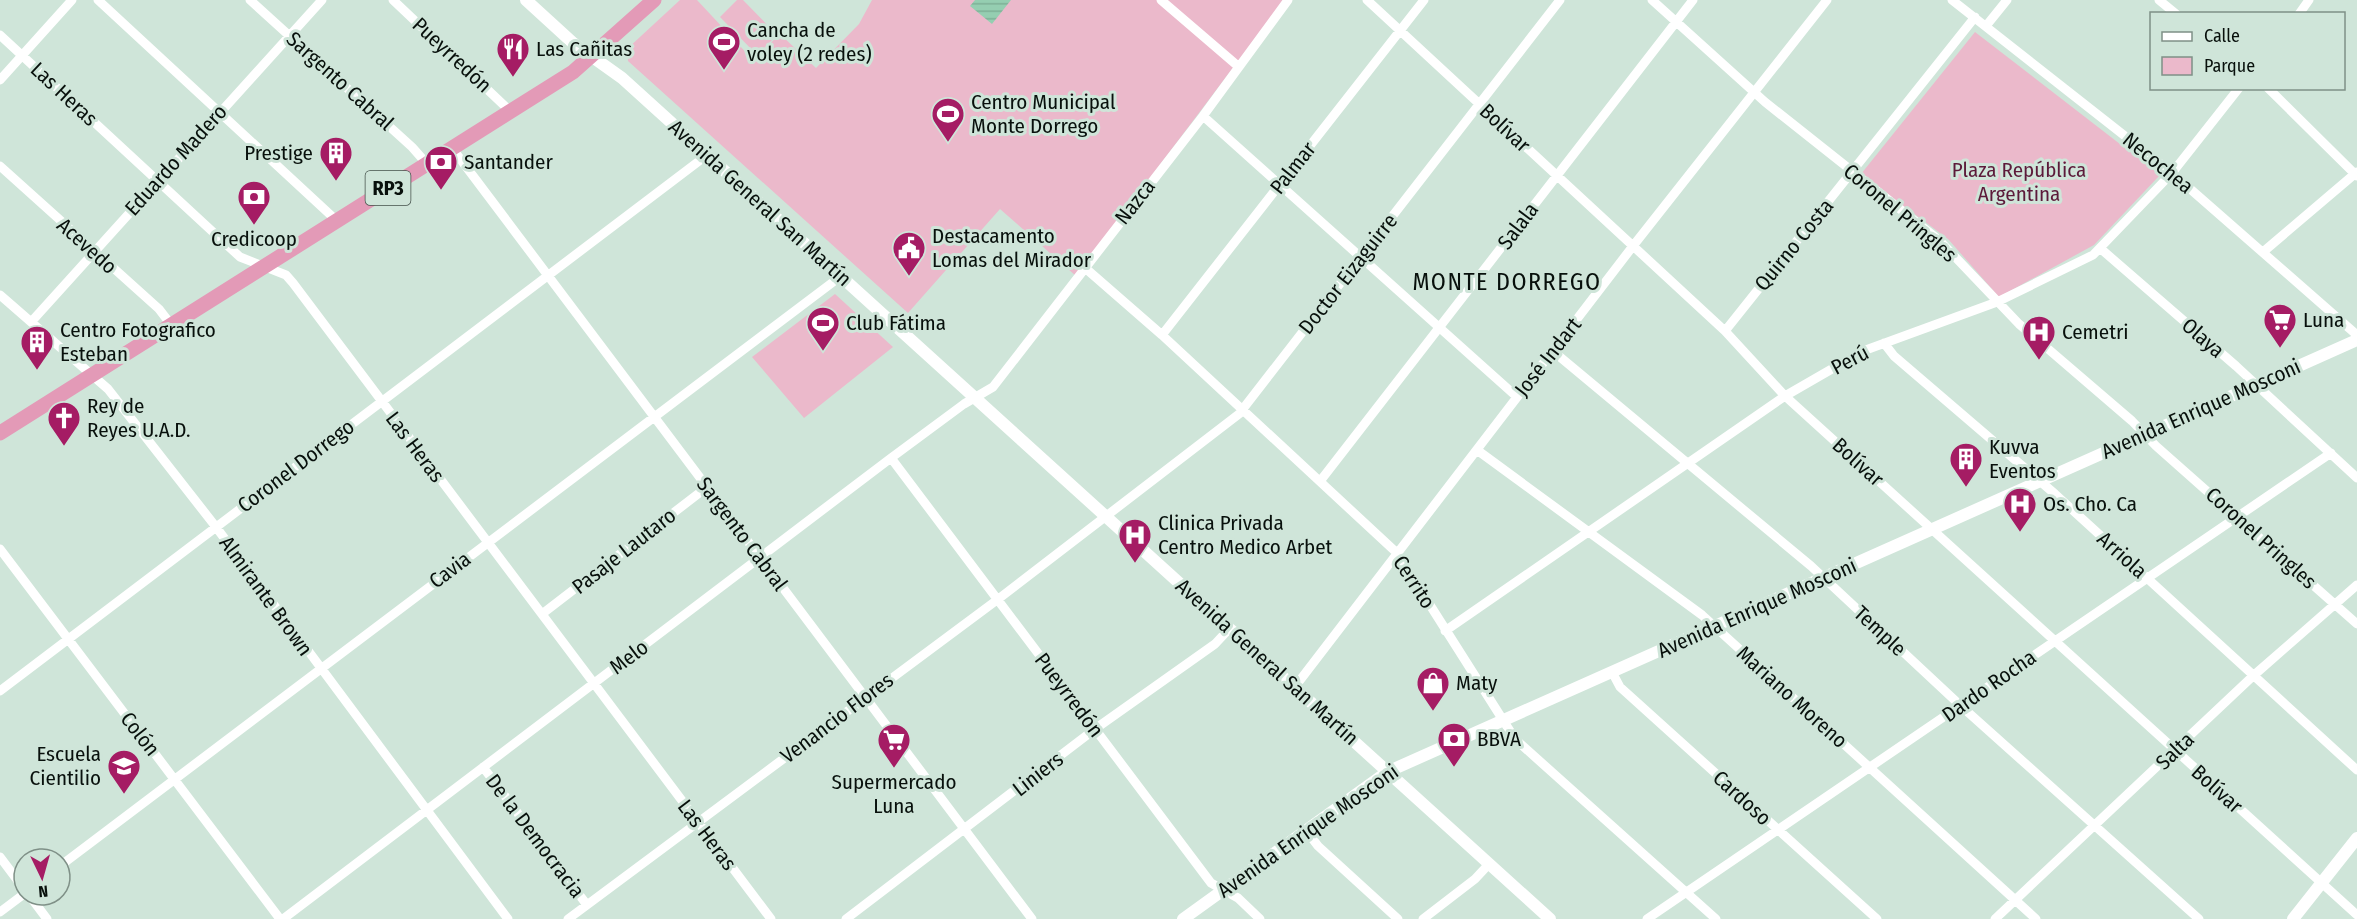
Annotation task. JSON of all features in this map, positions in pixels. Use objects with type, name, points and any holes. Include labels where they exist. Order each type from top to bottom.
[{"type":"highway","name":"RP3","points":[[0,433],[266,267],[594,56],[654,0]]},
{"type":"main road","name":"Avenida General San Martín","points":[[526,0],[573,43],[594,56],[707,155],[1550,919]]},
{"type":"main road","name":"Avenida Enrique Mosconi","points":[[1183,919],[1387,772],[2357,340]]},
{"type":"main road","points":[[2293,919],[2357,838]]},
{"type":"street","points":[[0,80],[72,0]]},
{"type":"street","points":[[98,0],[336,220]]},
{"type":"street","name":"Sargento Cabral","points":[[250,0],[412,147],[427,164]]},
{"type":"street","name":"Eduardo Madero","points":[[32,321],[322,0]]},
{"type":"street","name":"Pueyrredón","points":[[393,0],[510,111]]},
{"type":"street","points":[[1161,0],[1239,67]]},
{"type":"street","name":"Nazca","points":[[976,398],[993,387],[1203,116],[1288,0]]},
{"type":"street","name":"Bolívar","points":[[1367,0],[1725,331],[1785,396],[2357,915]]},
{"type":"street","name":"Palmar","points":[[1162,335],[1424,0]]},
{"type":"street","name":"Doctor Eizaguirre","points":[[1104,515],[1244,410],[1560,0]]},
{"type":"street","name":"Coronel Pringles","points":[[1652,0],[1754,93],[1939,240],[1997,302],[2357,624]]},
{"type":"street","name":"Salala","points":[[1321,480],[1693,0]]},
{"type":"street","name":"José Indart","points":[[1294,688],[1516,398],[1827,0]]},
{"type":"street","name":"Necochea","points":[[1952,0],[2172,172],[2357,335]]},
{"type":"street","points":[[1986,26],[2007,0]]},
{"type":"street","points":[[2159,0],[2174,12]]},
{"type":"street","name":"Quirno Costa","points":[[1725,331],[1975,17]]},
{"type":"street","name":"Las Heras","points":[[0,35],[240,257],[285,275],[293,283],[771,919]]},
{"type":"street","name":"Perú","points":[[1445,631],[1785,396],[1863,351],[1997,302],[2086,259],[2101,249],[2172,172],[2237,90]]},
{"type":"street","points":[[2263,252],[2356,174],[2270,90]]},
{"type":"street","points":[[1203,116],[1516,398]]},
{"type":"street","name":"Sargento Cabral","points":[[452,148],[546,276],[1032,919]]},
{"type":"street","name":"Coronel Dorrego","points":[[0,691],[66,638],[216,528],[707,155]]},
{"type":"street","name":"Acevedo","points":[[0,166],[93,253],[159,309],[171,326]]},
{"type":"street","name":"Olaya","points":[[2101,249],[2255,384],[2357,478]]},
{"type":"street","name":"Cerrito","points":[[1084,267],[1321,480],[1397,553],[1502,721],[1523,749],[1716,919]]},
{"type":"street","name":"Cavia","points":[[72,857],[841,276]]},
{"type":"street","name":"Almirante Brown","points":[[0,295],[108,389],[216,528],[508,919]]},
{"type":"street","name":"Arriola","points":[[1884,343],[1894,356],[2147,578],[2357,770]]},
{"type":"street","name":"Temple","points":[[1554,351],[1689,462],[1823,578],[1961,706],[2199,919]]},
{"type":"street","name":"Melo","points":[[282,919],[891,458],[976,398]]},
{"type":"street","name":"Mariano Moreno","points":[[1477,450],[1716,627],[2036,919]]},
{"type":"street","name":"Dardo Rocha","points":[[1647,919],[1961,706],[2053,640],[2331,453]]},
{"type":"street","name":"Pueyrredón","points":[[891,458],[1211,883],[1238,898],[1260,919]]},
{"type":"street","name":"Pasaje Lautaro","points":[[542,614],[707,487]]},
{"type":"street","name":"Venancio Flores","points":[[568,919],[997,600],[1104,515]]},
{"type":"street","name":"Colón","points":[[0,549],[282,919]]},
{"type":"street","name":"Salta","points":[[1995,919],[2253,676],[2357,585]]},
{"type":"street","name":"Liniers","points":[[846,919],[1095,729],[1215,644],[1229,629]]},
{"type":"street","name":"Cardoso","points":[[1612,672],[1620,687],[1877,919]]},
{"type":"street","name":"De la Democracia","points":[[483,767],[587,905]]},
{"type":"street","points":[[1305,829],[1318,846],[1398,919]]},
{"type":"street","points":[[0,857],[12,873]]},
{"type":"street","points":[[1423,919],[1475,879],[1489,864]]},
{"type":"green space","name":"Centro Municipal Monte Dorrego","points":[[680,0],[697,0],[753,60],[780,34],[816,68],[859,24],[872,0],[1284,0],[1076,276],[1000,209],[908,313],[628,61],[627,49]]},
{"type":"green space","points":[[737,0],[743,0],[777,35],[757,55],[720,17]]},
{"type":"green space","name":"Plaza República Argentina","points":[[1975,32],[2160,175],[2094,245],[1999,297],[1948,239],[1861,174]]},
{"type":"green space","name":"Club Fátima","points":[[835,294],[893,347],[804,418],[752,357]]},
{"type":"shaded area","points":[[975,0],[1011,0],[992,24],[970,6]]},
{"type":"place","name":"Cancha de voley (2 redes)","points":[[724,71]]},
{"type":"place","name":"Las Cañitas","points":[[513,78]]},
{"type":"place","name":"Centro Municipal Monte Dorrego","points":[[948,143]]},
{"type":"place","name":"Prestige","points":[[336,182]]},
{"type":"place","name":"Santander","points":[[441,191]]},
{"type":"place","name":"Credicoop","points":[[254,226]]},
{"type":"place","name":"Destacamento Lomas del Mirador","points":[[909,277]]},
{"type":"place","name":"Luna","points":[[2280,349]]},
{"type":"place","name":"Club Fátima","points":[[823,352]]},
{"type":"place","name":"Cemetri","points":[[2039,361]]},
{"type":"place","name":"Centro Fotografico Esteban","points":[[37,371]]},
{"type":"place","name":"Rey de Reyes U.A.D.","points":[[64,447]]},
{"type":"place","name":"Kuvva Eventos","points":[[1966,488]]},
{"type":"place","name":"Os. Cho. Ca","points":[[2020,533]]},
{"type":"place","name":"Clinica Privada Centro Medico Arbet","points":[[1135,564]]},
{"type":"place","name":"Maty","points":[[1433,712]]},
{"type":"place","name":"BBVA","points":[[1454,768]]},
{"type":"place","name":"Supermercado Luna","points":[[894,769]]},
{"type":"place","name":"Escuela Cientilio","points":[[124,795]]},
{"type":"district","name":"MONTE DORREGO","points":[[1507,282]]}]
